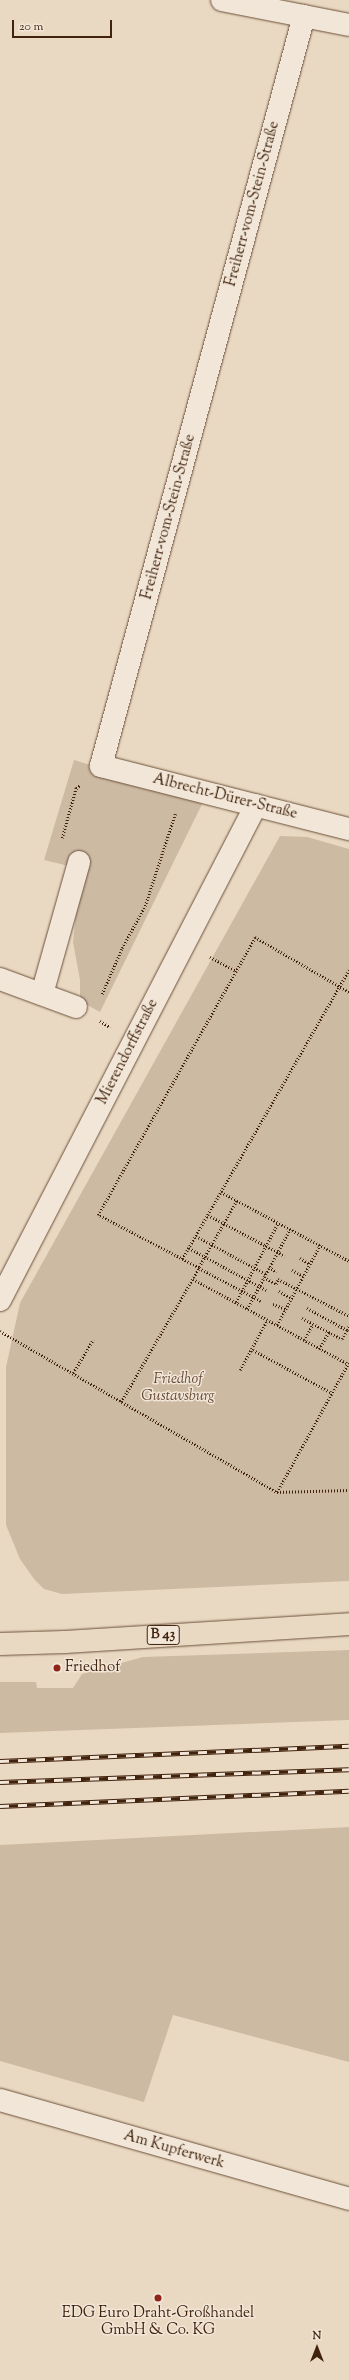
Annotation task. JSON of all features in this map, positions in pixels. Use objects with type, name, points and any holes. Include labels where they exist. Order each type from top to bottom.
[{"type":"main road","name":"B 43","points":[[0,1644],[75,1642],[349,1624]]},
{"type":"street","points":[[222,0],[349,25]]},
{"type":"street","name":"Freiherr-vom-Stein-Straße","points":[[101,766],[304,16]]},
{"type":"street","name":"Albrecht-Dürer-Straße","points":[[101,766],[349,829]]},
{"type":"street","name":"Mierendorffstraße","points":[[0,1300],[256,805]]},
{"type":"street","points":[[42,994],[79,862]]},
{"type":"street","points":[[0,979],[42,994],[84,1012]]},
{"type":"street","name":"Am Kupferwerk","points":[[0,2100],[349,2199]]},
{"type":"path","points":[[79,862],[58,853],[76,788],[101,766]]},
{"type":"path","points":[[134,1041],[84,1012],[145,906],[184,787]]},
{"type":"path","points":[[260,1301],[98,1215],[255,937],[349,992]]},
{"type":"path","points":[[182,1259],[349,970]]},
{"type":"path","points":[[221,1192],[349,1260]]},
{"type":"path","points":[[121,1402],[237,1201]]},
{"type":"path","points":[[208,1215],[285,1256]]},
{"type":"path","points":[[236,1302],[278,1223]]},
{"type":"path","points":[[247,1309],[290,1229]]},
{"type":"path","points":[[196,1236],[266,1274]]},
{"type":"path","points":[[277,1325],[320,1245]]},
{"type":"path","points":[[189,1248],[266,1290]]},
{"type":"path","points":[[300,1258],[310,1264]]},
{"type":"path","points":[[269,1267],[277,1272]]},
{"type":"path","points":[[292,1270],[303,1276]]},
{"type":"path","points":[[264,1277],[276,1284],[278,1279],[349,1316]]},
{"type":"path","points":[[193,1279],[348,1363],[277,1492]]},
{"type":"path","points":[[279,1291],[291,1298]]},
{"type":"path","points":[[273,1304],[286,1309]]},
{"type":"path","points":[[307,1308],[347,1330]]},
{"type":"path","points":[[302,1318],[342,1339],[349,1326]]},
{"type":"path","points":[[240,1370],[253,1350],[267,1320]]},
{"type":"path","points":[[304,1340],[313,1324]]},
{"type":"path","points":[[0,1331],[277,1492],[349,1490]]},
{"type":"path","points":[[319,1348],[329,1332]]},
{"type":"path","points":[[73,1373],[93,1340]]},
{"type":"path","points":[[253,1350],[332,1393]]},
{"type":"green space","points":[[74,760],[204,800],[100,1012],[80,1001],[80,980],[73,942],[77,904],[86,870],[44,860]]},
{"type":"green space","name":"Friedhof Gustavsburg","points":[[280,836],[307,837],[349,849],[349,1581],[62,1594],[44,1589],[34,1579],[20,1559],[6,1525],[6,1367],[20,1303]]},
{"type":"green space","points":[[349,1650],[349,1720],[0,1733],[0,1682],[36,1682],[37,1688],[73,1688],[82,1674],[143,1657]]},
{"type":"green space","points":[[349,1827],[349,2062],[173,2015],[144,2102],[0,2061],[0,1845]]},
{"type":"railway","points":[[0,1761],[349,1746]]},
{"type":"railway","points":[[0,1782],[349,1769]]},
{"type":"railway","points":[[0,1806],[349,1791]]},
{"type":"place","name":"Friedhof","points":[[57,1668]]},
{"type":"place","name":"EDG Euro Draht-Großhandel GmbH & Co. KG","points":[[158,2298]]}]
